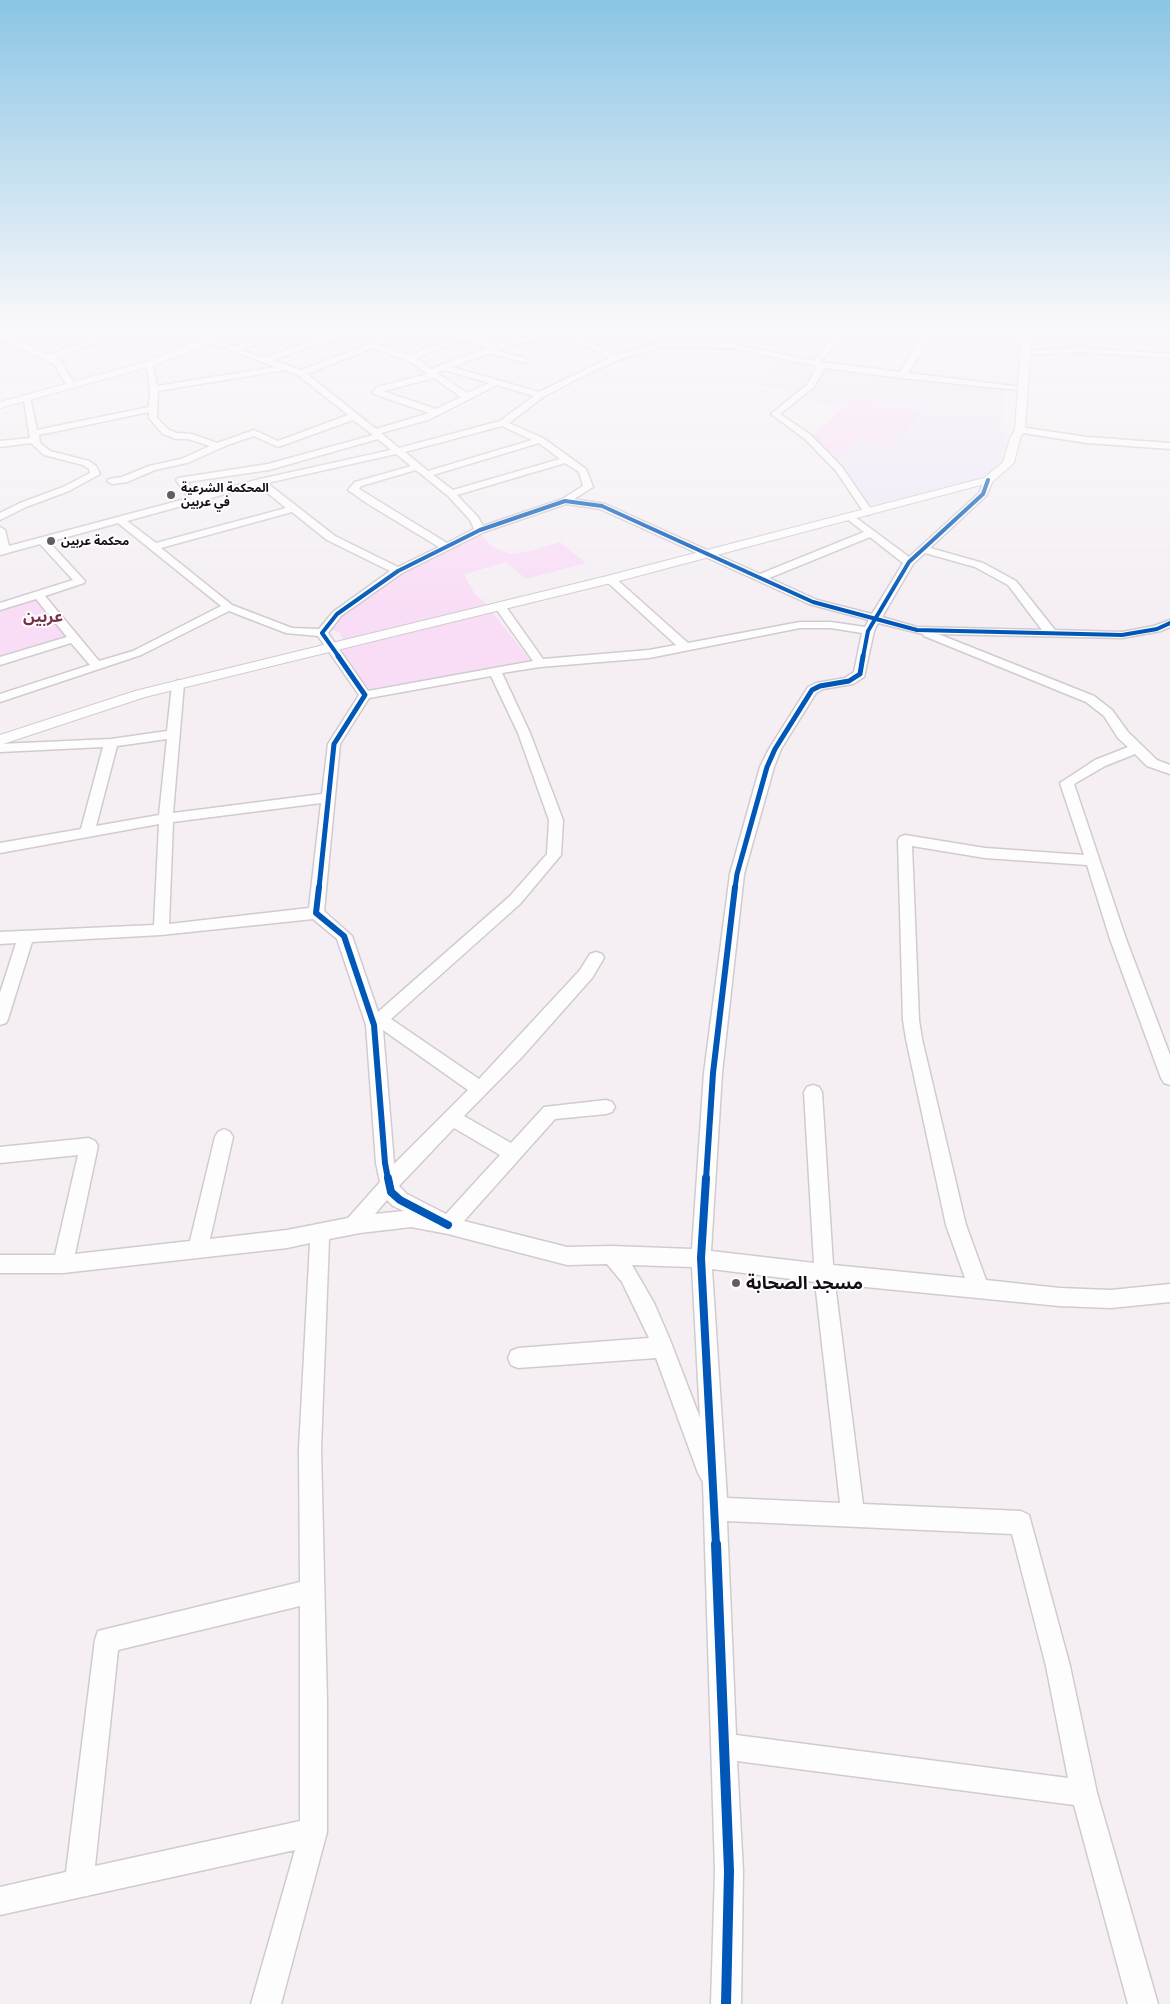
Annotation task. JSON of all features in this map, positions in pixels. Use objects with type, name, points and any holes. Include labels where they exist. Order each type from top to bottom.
[{"type":"main road","points":[[1010,421],[1009,428],[1018,434]]},
{"type":"main road","points":[[0,740],[140,694],[178,684],[610,579],[988,480],[1008,463],[1018,434],[1019,421]]},
{"type":"street","points":[[0,517],[23,505],[66,489],[95,474],[94,468],[86,463],[47,453],[36,444],[31,421]]},
{"type":"street","points":[[0,444],[104,421]]},
{"type":"street","points":[[155,421],[166,432],[176,436],[189,436],[218,446]]},
{"type":"street","points":[[112,481],[124,480],[152,468],[184,462],[218,446],[254,433],[278,444],[343,421]]},
{"type":"street","points":[[361,421],[451,494],[474,519],[480,530]]},
{"type":"street","points":[[194,499],[181,480],[269,466],[417,421]]},
{"type":"street","points":[[0,530],[2,552],[194,499],[398,451],[506,421]]},
{"type":"street","points":[[784,421],[808,437],[839,469],[868,512]]},
{"type":"street","points":[[322,633],[337,614],[398,571],[480,530],[565,501],[588,487],[583,471],[568,458],[540,440],[503,423]]},
{"type":"street","points":[[1018,434],[1170,446]]},
{"type":"street","points":[[447,547],[353,490],[358,484],[422,471],[540,440]]},
{"type":"street","points":[[451,494],[568,458]]},
{"type":"street","points":[[726,2004],[729,1871],[716,1500],[701,1258],[712,1074],[737,874],[767,767],[775,749],[812,690],[820,686],[849,681],[860,674],[872,625],[909,562],[983,494],[988,480]]},
{"type":"street","points":[[260,482],[331,538],[398,571]]},
{"type":"street","points":[[565,501],[602,506],[813,602],[872,625]]},
{"type":"street","points":[[154,547],[292,509]]},
{"type":"street","points":[[851,517],[909,562]]},
{"type":"street","points":[[119,519],[228,607],[290,631],[322,633]]},
{"type":"street","points":[[759,578],[870,533]]},
{"type":"street","points":[[0,607],[80,581],[42,540]]},
{"type":"street","points":[[922,549],[979,565],[1012,583],[1051,633]]},
{"type":"street","points":[[610,579],[686,647]]},
{"type":"street","points":[[38,594],[97,666]]},
{"type":"street","points":[[500,606],[540,663]]},
{"type":"street","points":[[0,698],[137,653],[228,607]]},
{"type":"street","points":[[316,913],[334,744],[365,695],[540,663],[649,654],[800,625],[872,625],[917,630],[1122,635],[1157,630],[1170,623]]},
{"type":"street","points":[[917,630],[1090,698],[1108,713],[1123,734],[1152,764],[1170,770]]},
{"type":"street","points":[[322,633],[365,695]]},
{"type":"street","points":[[0,661],[74,638]]},
{"type":"street","points":[[377,1023],[515,900],[554,855],[556,820],[524,733],[495,671]]},
{"type":"street","points":[[161,930],[166,818],[178,684]]},
{"type":"street","points":[[0,748],[111,743],[175,734]]},
{"type":"street","points":[[88,832],[111,743]]},
{"type":"street","points":[[1137,748],[1100,763],[1067,783],[1118,938],[1170,1078]]},
{"type":"street","points":[[0,848],[166,818],[328,798]]},
{"type":"street","points":[[979,1289],[956,1225],[911,1020],[905,840],[985,853],[1094,861]]},
{"type":"street","points":[[0,938],[161,930],[316,913],[344,936],[377,1023],[385,1163],[391,1192],[400,1200],[448,1225]]},
{"type":"street","points":[[0,1019],[25,938]]},
{"type":"street","points":[[354,1225],[401,1170],[481,1089],[586,974],[596,958]]},
{"type":"street","points":[[377,1023],[481,1089]]},
{"type":"street","points":[[813,1092],[824,1274],[853,1515]]},
{"type":"street","points":[[448,1225],[550,1112],[606,1106]]},
{"type":"street","points":[[452,1118],[512,1153]]},
{"type":"street","points":[[198,1249],[224,1137]]},
{"type":"street","points":[[0,1155],[90,1146],[63,1264]]},
{"type":"street","points":[[0,1264],[63,1264],[287,1239],[354,1225],[410,1219],[448,1225],[567,1256],[612,1254],[658,1258],[701,1258],[732,1264],[824,1274],[1111,1300],[1170,1293]]},
{"type":"street","points":[[266,2004],[312,1832],[314,1701],[310,1449],[320,1231]]},
{"type":"street","points":[[612,1254],[628,1276],[647,1310],[663,1347],[716,1500]]},
{"type":"street","points":[[518,1358],[663,1347]]},
{"type":"street","points":[[716,1500],[853,1515],[1022,1523],[1058,1666],[1084,1793],[1143,2004]]},
{"type":"street","points":[[79,1883],[107,1640],[312,1591]]},
{"type":"street","points":[[724,1746],[1084,1793]]},
{"type":"street","points":[[0,1901],[312,1832]]},
{"type":"shaded area","points":[[829,421],[916,421],[890,447],[858,440],[836,461],[811,437]]},
{"type":"shaded area","points":[[904,421],[1001,421],[1000,427],[1008,437],[1000,461],[984,477],[872,506],[845,469],[836,461],[858,440]]},
{"type":"shaded area","points":[[481,535],[492,547],[511,554],[532,551],[560,542],[586,563],[526,579],[506,562],[464,574],[474,593],[486,604],[531,661],[369,689],[341,654],[346,644],[340,633],[332,630],[342,615],[403,573]]},
{"type":"shaded area","points":[[36,597],[68,637],[0,658],[0,609]]},
{"type":"cycle path","points":[[726,2004],[729,1871],[715,1491],[701,1258],[713,1073],[737,874],[767,767],[775,749],[807,696],[812,690],[820,686],[849,681],[860,674],[868,631],[909,562],[983,494],[988,480]]},
{"type":"cycle path","points":[[448,1225],[400,1200],[391,1192],[385,1163],[374,1025],[344,936],[316,913],[334,744],[365,695],[322,633],[337,614],[398,571],[480,530],[565,501],[602,506],[813,602],[917,630],[1122,635],[1157,629],[1170,623]]},
{"type":"place","name":"المحكمة الشرعية في عربين","points":[[171,495]]},
{"type":"place","name":"محكمة عربين","points":[[51,541]]},
{"type":"place","name":"مسجد الصحابة","points":[[736,1283]]},
{"type":"district","name":"عربين","points":[[43,617]]}]
